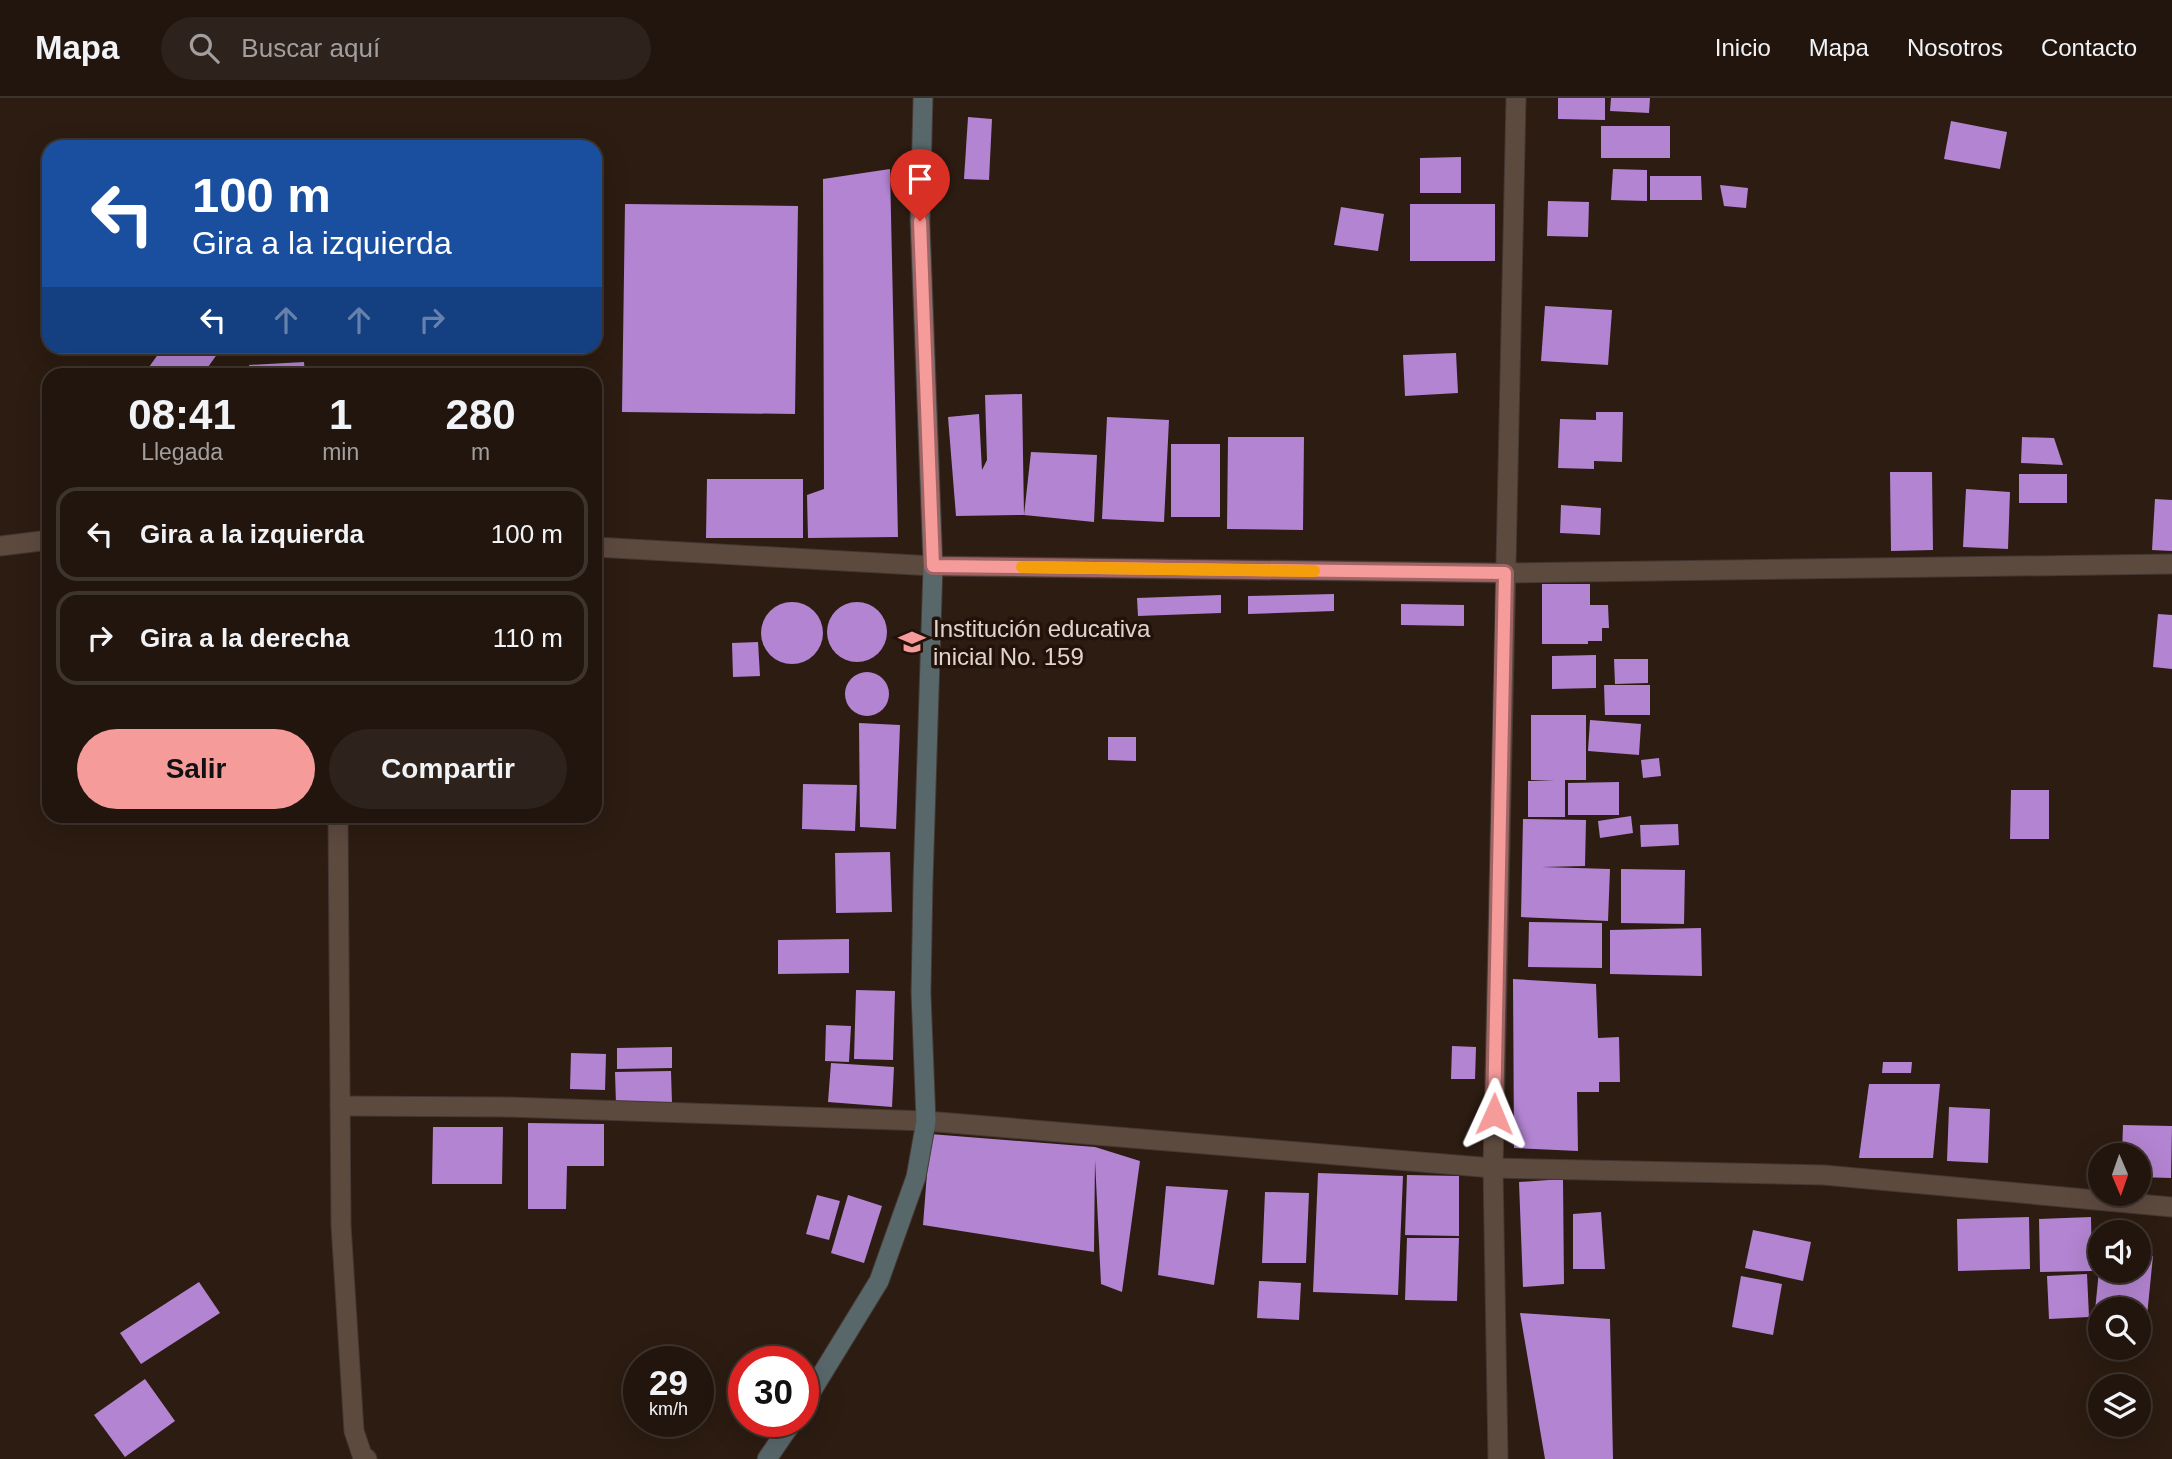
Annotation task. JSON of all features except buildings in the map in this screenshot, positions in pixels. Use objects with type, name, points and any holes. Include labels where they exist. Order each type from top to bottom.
[{"type":"main road","points":[[819,1379],[879,1281],[916,1177],[926,1121],[921,993],[933,566],[920,221],[923,98]]},
{"type":"main road","points":[[767,1459],[782,1437]]},
{"type":"street","points":[[1499,1459],[1493,1168],[1516,98]]},
{"type":"street","points":[[0,546],[42,541]]},
{"type":"street","points":[[602,547],[933,566],[1505,573],[2172,564]]},
{"type":"street","points":[[338,823],[341,1225],[349,1390],[354,1431],[362,1455],[367,1459]]},
{"type":"street","points":[[340,1106],[505,1107],[926,1121],[1493,1168],[1824,1175],[2172,1207]]},
{"type":"slow traffic","points":[[1022,567],[1314,571]]},
{"type":"place","name":"Institución educativa inicial No. 159","points":[[912,642]]},
{"type":"route","points":[[920,221],[933,566],[1505,573],[1494,1114]]}]
